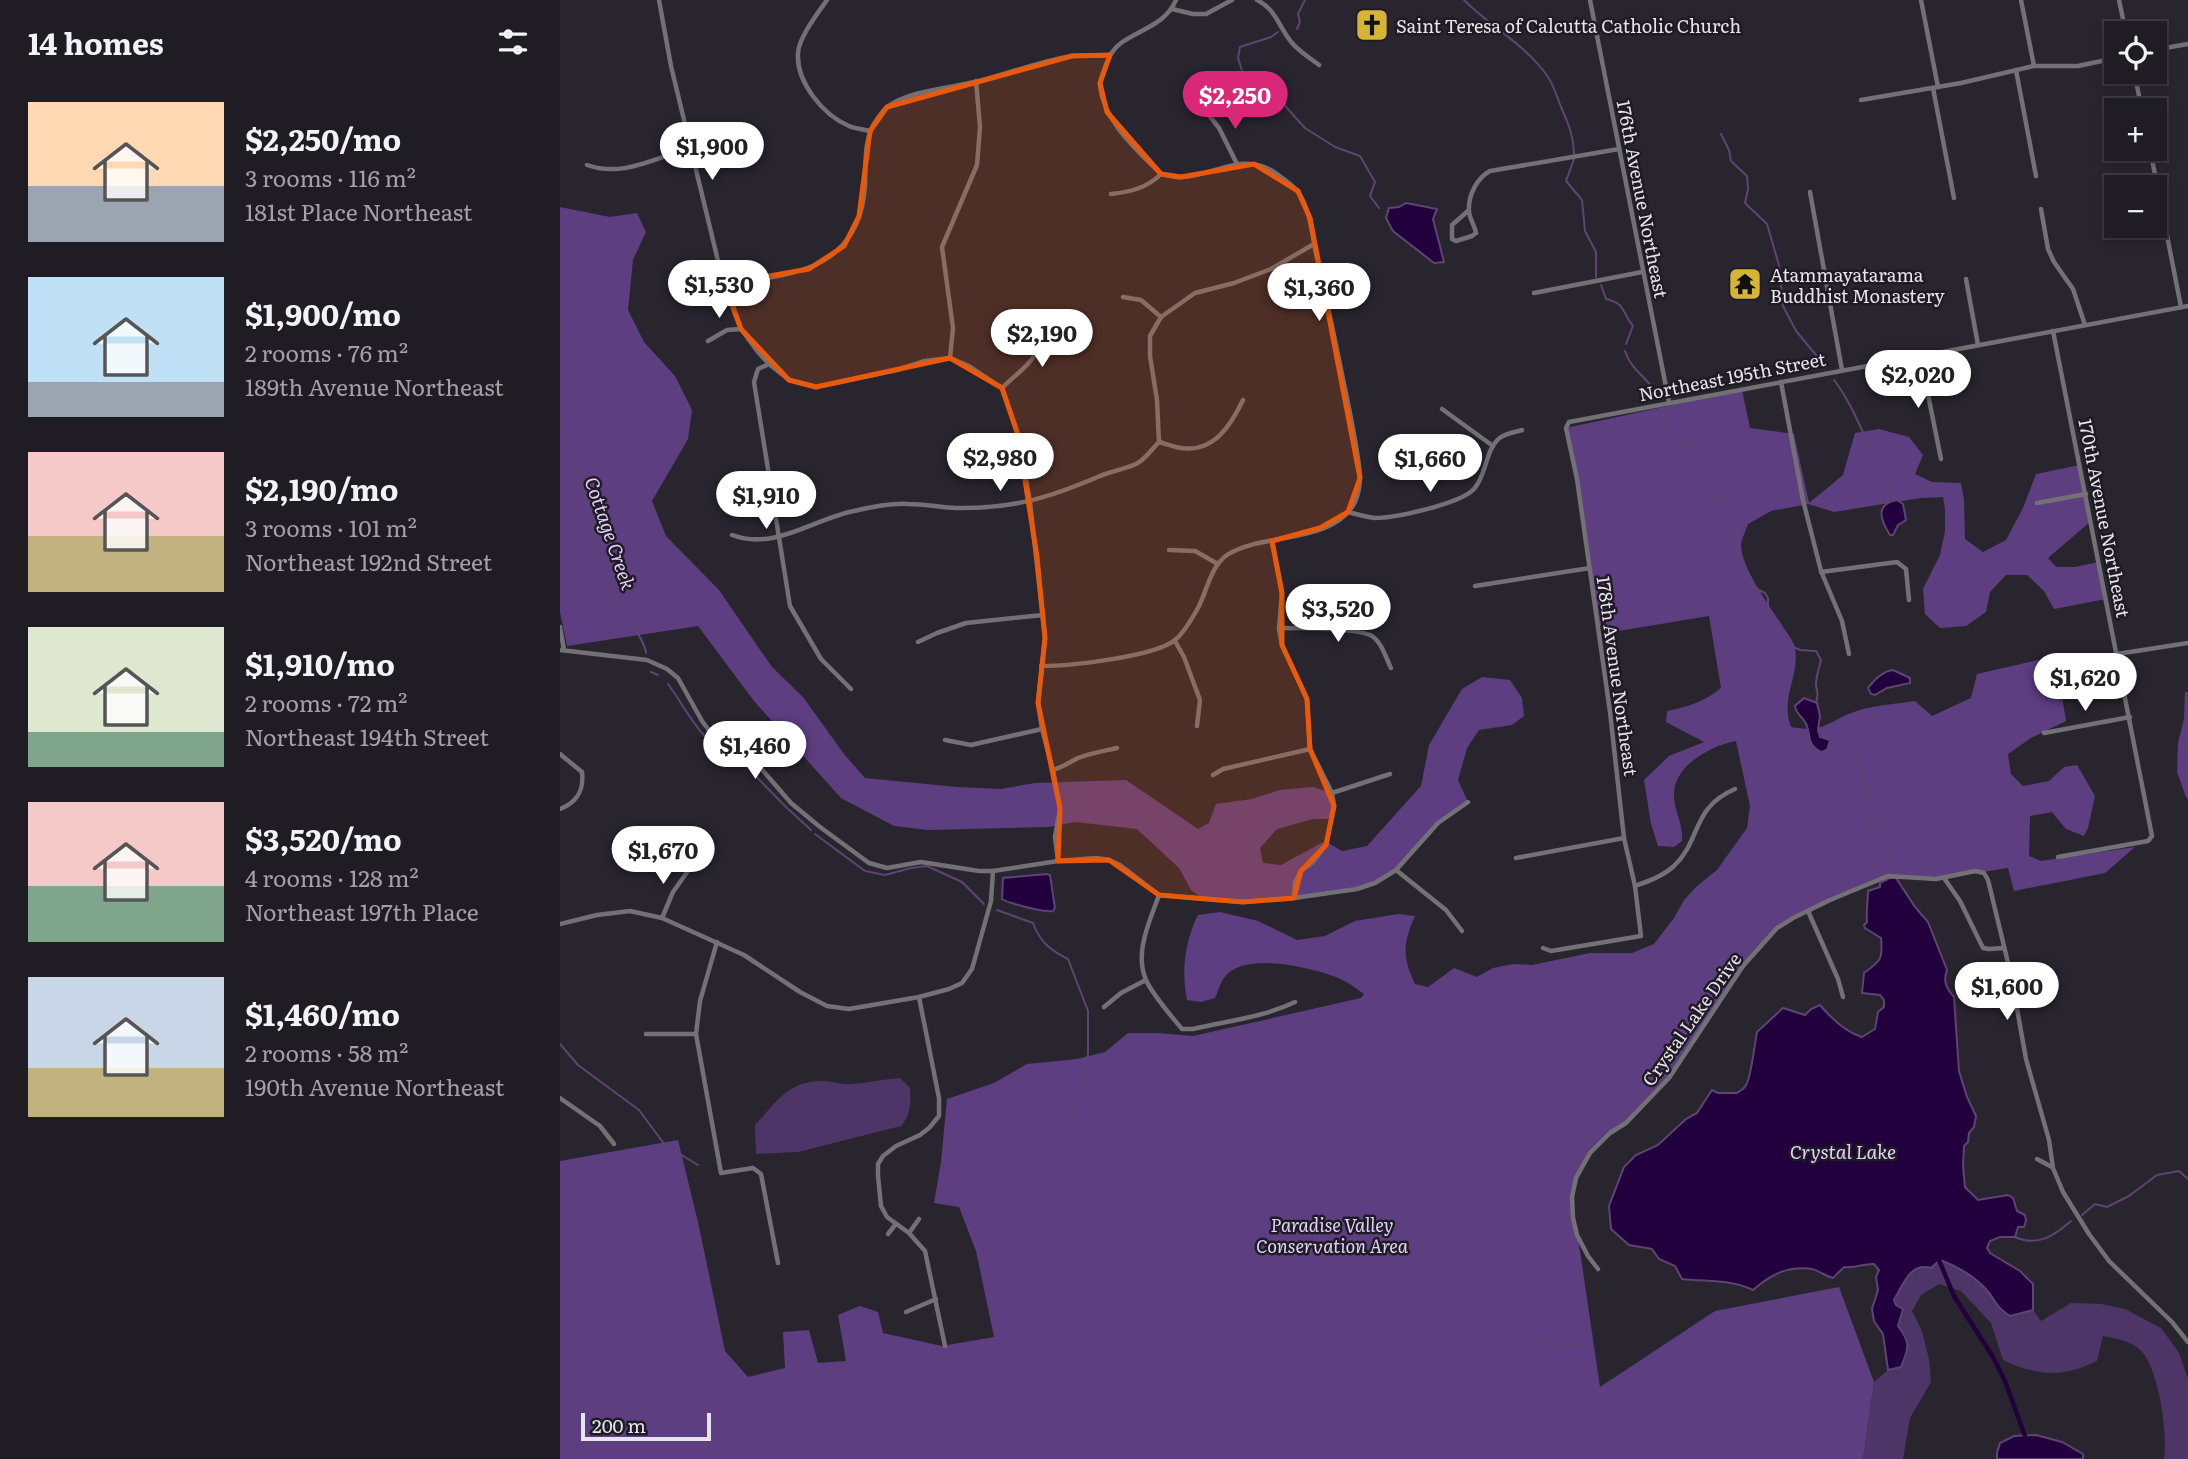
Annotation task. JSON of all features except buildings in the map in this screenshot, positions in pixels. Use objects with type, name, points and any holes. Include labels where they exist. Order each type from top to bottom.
[{"type":"street","points":[[660,0],[671,66],[724,284],[741,329],[769,364],[789,380],[816,387],[897,370],[925,361],[950,358],[970,366],[1002,388],[1018,435],[1030,502],[1045,638],[1038,703],[1060,808],[1055,837],[1058,861]]},
{"type":"street","points":[[827,0],[801,42],[798,53],[805,81],[825,110],[849,126],[870,131]]},
{"type":"street","points":[[1041,667],[1072,666],[1148,652],[1175,641],[1191,621],[1218,564],[1225,556],[1250,545],[1333,523],[1348,512],[1359,493],[1357,452],[1334,332],[1310,218],[1298,191],[1271,170],[1254,164],[1237,164],[1181,177],[1161,174],[1136,149],[1107,112],[1100,83],[1110,55],[1122,42],[1161,20],[1172,9],[1176,0]]},
{"type":"street","points":[[1172,9],[1206,14],[1232,0]]},
{"type":"street","points":[[1257,0],[1269,6],[1289,40],[1320,65]]},
{"type":"street","name":"176th Avenue Northeast","points":[[1590,0],[1669,402]]},
{"type":"street","points":[[1921,0],[1954,198]]},
{"type":"street","points":[[2021,0],[2034,66]]},
{"type":"street","points":[[2119,0],[2123,21]]},
{"type":"street","points":[[2167,48],[2188,44]]},
{"type":"street","points":[[724,284],[797,272],[817,265],[844,246],[859,216],[870,131],[887,107],[923,93],[1072,57],[1110,55]]},
{"type":"street","points":[[1861,100],[1936,88],[2034,66],[2078,66],[2104,61]]},
{"type":"street","points":[[2016,71],[2036,176]]},
{"type":"street","points":[[950,358],[953,328],[942,247],[977,165],[980,127],[976,82]]},
{"type":"street","points":[[1208,114],[1219,128],[1237,164]]},
{"type":"street","points":[[587,165],[622,170],[691,148]]},
{"type":"street","points":[[1469,210],[1452,225],[1452,239],[1456,241],[1476,233],[1469,210],[1474,188],[1481,176],[1490,171],[1619,149]]},
{"type":"street","points":[[2152,161],[2181,307]]},
{"type":"street","points":[[1111,194],[1153,183],[1161,174]]},
{"type":"street","points":[[1810,192],[1842,370]]},
{"type":"street","points":[[2041,209],[2048,249],[2073,289],[2085,325]]},
{"type":"street","points":[[732,534],[742,539],[761,541],[853,511],[905,504],[955,508],[1030,502],[1139,464],[1159,442],[1150,336],[1161,317],[1195,293],[1234,283],[1270,269],[1314,243]]},
{"type":"street","points":[[1534,293],[1642,272]]},
{"type":"street","points":[[1965,279],[1978,345]]},
{"type":"street","points":[[1123,297],[1141,300],[1161,317]]},
{"type":"street","name":"Northeast 195th Street","points":[[1571,421],[2188,306]]},
{"type":"street","points":[[708,341],[727,330],[741,329]]},
{"type":"street","points":[[1002,388],[1034,359],[1039,349],[1042,329]]},
{"type":"street","name":"170th Avenue Northeast","points":[[2053,331],[2152,836],[2148,841],[2058,858]]},
{"type":"street","points":[[1920,355],[1941,459]]},
{"type":"street","points":[[769,364],[758,369],[754,382],[790,606],[821,659],[851,689]]},
{"type":"street","points":[[1781,382],[1803,500],[1821,572],[1842,621],[1849,654]]},
{"type":"street","points":[[1159,442],[1181,448],[1208,445],[1227,429],[1243,400]]},
{"type":"street","points":[[1442,409],[1493,446]]},
{"type":"street","name":"178th Avenue Northeast","points":[[1543,948],[1551,951],[1641,936],[1635,886],[1624,838],[1610,712],[1577,479],[1566,428],[1571,421]]},
{"type":"street","points":[[1348,512],[1372,518],[1387,517],[1420,511],[1472,492],[1493,446],[1504,435],[1522,430]]},
{"type":"street","points":[[2037,503],[2086,494]]},
{"type":"street","points":[[1272,541],[1282,593],[1279,628],[1282,645],[1307,699],[1310,749],[1332,793],[1333,815],[1326,845],[1313,862],[1301,871],[1295,882],[1294,898]]},
{"type":"street","points":[[1169,550],[1195,551],[1218,564]]},
{"type":"street","points":[[1821,572],[1897,562],[1906,569],[1909,600]]},
{"type":"street","points":[[1475,586],[1590,568]]},
{"type":"street","points":[[918,642],[966,623],[1043,615]]},
{"type":"street","points":[[560,626],[562,650],[647,660],[667,669],[684,689],[711,733],[758,765],[791,803],[818,826],[860,858],[887,868],[921,862],[993,871],[1096,858],[1120,865],[1159,895],[1243,902],[1294,898],[1357,889],[1376,883],[1396,870],[1438,823],[1468,802]]},
{"type":"street","points":[[1279,628],[1311,628],[1369,635],[1380,645],[1391,668]]},
{"type":"street","points":[[1175,641],[1200,700],[1196,726]]},
{"type":"street","points":[[2117,654],[2188,643]]},
{"type":"street","points":[[2044,733],[2130,717]]},
{"type":"street","points":[[945,740],[971,745],[1042,729]]},
{"type":"street","points":[[1053,770],[1085,756],[1117,748]]},
{"type":"street","points":[[1213,775],[1223,769],[1310,749]]},
{"type":"street","points":[[560,754],[582,772],[583,787],[574,802],[560,809]]},
{"type":"street","points":[[1332,793],[1390,774]]},
{"type":"street","points":[[1635,886],[1654,879],[1676,864],[1686,851],[1703,814],[1719,797],[1735,789]]},
{"type":"street","points":[[1516,858],[1624,838]]},
{"type":"street","points":[[662,918],[673,892],[690,868]]},
{"type":"street","points":[[1396,870],[1447,910],[1462,930]]},
{"type":"street","points":[[560,924],[630,911],[662,918],[744,955],[800,992],[827,1006],[849,1009],[919,997],[949,989],[962,982],[972,969],[991,901],[993,871]]},
{"type":"street","points":[[2004,948],[1983,948],[1960,901],[1944,878],[1975,872],[1984,873],[1988,880],[2004,948],[2026,1059],[2049,1140],[2053,1168],[2063,1192],[2109,1261],[2180,1330],[2188,1342]]},
{"type":"street","name":"Crystal Lake Drive","points":[[1598,1269],[1577,1235],[1572,1197],[1576,1178],[1591,1153],[1611,1133],[1626,1124],[1669,1078],[1743,965],[1777,928],[1793,918],[1887,876],[1944,878]]},
{"type":"street","points":[[1159,895],[1142,945],[1142,957],[1146,980],[1182,1030],[1281,1009],[1295,1002]]},
{"type":"street","points":[[1808,911],[1838,979],[1843,997]]},
{"type":"street","points":[[717,942],[700,1001],[696,1034],[721,1173],[753,1168],[761,1174],[778,1263]]},
{"type":"street","points":[[1104,1007],[1121,993],[1146,980]]},
{"type":"street","points":[[919,997],[939,1098],[939,1115],[920,1135],[895,1146],[883,1156],[878,1164],[881,1206],[887,1217],[909,1233],[925,1251],[945,1346]]},
{"type":"street","points":[[646,1034],[696,1034]]},
{"type":"street","points":[[560,1098],[600,1126],[614,1144]]},
{"type":"street","points":[[2037,1159],[2053,1168]]},
{"type":"street","points":[[909,1233],[919,1220]]},
{"type":"street","points":[[888,1234],[895,1225]]},
{"type":"street","points":[[905,1312],[936,1299]]},
{"type":"highlighted area","points":[[1110,55],[1100,83],[1107,112],[1161,174],[1181,177],[1254,164],[1298,191],[1310,218],[1360,478],[1348,512],[1320,528],[1272,541],[1282,593],[1282,645],[1307,699],[1310,749],[1334,806],[1326,845],[1301,871],[1294,898],[1243,902],[1159,895],[1109,860],[1058,861],[1060,808],[1038,703],[1045,638],[1037,557],[1018,435],[1002,388],[950,358],[816,387],[789,380],[741,329],[724,284],[809,269],[844,246],[859,216],[870,131],[887,107],[1072,56]]},
{"type":"shaded area","points":[[900,1078],[910,1088],[909,1113],[901,1126],[798,1152],[756,1154],[755,1125],[793,1088],[812,1082],[849,1084]]},
{"type":"shaded area","points":[[1939,1260],[1974,1277],[2010,1316],[2033,1310],[2041,1321],[2071,1303],[2101,1304],[2125,1309],[2161,1328],[2179,1353],[2188,1379],[2188,1459],[2164,1459],[2163,1420],[2158,1389],[2149,1362],[2135,1346],[2103,1336],[2097,1361],[2061,1372],[2027,1369],[2003,1360],[1991,1323],[1961,1291],[1939,1284],[1921,1295],[1912,1311],[1922,1331],[1931,1382],[1910,1418],[1903,1459],[1863,1459],[1874,1382],[1888,1370],[1901,1367],[1907,1338],[1898,1326],[1894,1300],[1911,1270]]},
{"type":"green space","points":[[560,207],[610,217],[637,213],[646,232],[633,260],[628,310],[644,342],[675,376],[692,410],[688,439],[652,501],[666,536],[719,590],[772,667],[803,697],[865,778],[1001,789],[1035,783],[1126,780],[1198,829],[1209,823],[1216,804],[1252,799],[1280,790],[1313,787],[1332,793],[1334,806],[1329,819],[1313,819],[1277,829],[1260,848],[1263,863],[1281,865],[1325,841],[1342,851],[1367,846],[1421,786],[1429,745],[1462,689],[1482,677],[1510,680],[1522,698],[1524,716],[1512,725],[1479,730],[1467,748],[1458,780],[1468,802],[1438,823],[1396,870],[1375,883],[1322,894],[1243,902],[1202,898],[1191,890],[1179,868],[1137,829],[1075,822],[1048,827],[928,830],[894,826],[841,798],[754,701],[698,626],[567,646],[560,612]]},
{"type":"green space","name":"Paradise Valley Conservation Area","points":[[1742,390],[1750,428],[1794,434],[1809,503],[1843,475],[1855,433],[1879,429],[1909,437],[1923,455],[1915,474],[1932,482],[1961,483],[1965,539],[1983,552],[2006,540],[2023,508],[2036,474],[2080,465],[2091,521],[2048,558],[2056,567],[2075,567],[2099,562],[2106,599],[2054,609],[2044,591],[2027,575],[2006,575],[1990,592],[1986,612],[1966,626],[1940,628],[1925,614],[1923,589],[1940,555],[1945,531],[1943,497],[1834,512],[1808,504],[1771,511],[1748,524],[1741,544],[1742,553],[1757,586],[1794,645],[1796,658],[1788,706],[1791,727],[1813,729],[1860,710],[1915,701],[1932,716],[1971,698],[1977,674],[2047,658],[2058,672],[2066,721],[2031,738],[2008,754],[2011,774],[2023,786],[2049,781],[2064,767],[2077,765],[2095,796],[2084,836],[2066,829],[2052,812],[2030,816],[2029,856],[2041,861],[2135,847],[2105,873],[2014,891],[2008,868],[1944,878],[1894,875],[1792,916],[1775,927],[1743,966],[1669,1078],[1626,1123],[1610,1133],[1591,1153],[1576,1178],[1572,1197],[1600,1387],[1715,1311],[1839,1287],[1874,1382],[1863,1459],[560,1459],[560,1161],[678,1140],[725,1351],[748,1377],[785,1368],[783,1332],[809,1330],[818,1363],[846,1361],[838,1315],[860,1306],[878,1312],[883,1333],[942,1346],[994,1337],[976,1251],[959,1207],[934,1203],[947,1099],[994,1083],[1027,1064],[1077,1059],[1105,1052],[1128,1033],[1193,1036],[1361,998],[1364,994],[1343,980],[1325,973],[1294,966],[1261,963],[1233,970],[1223,980],[1215,998],[1201,1002],[1187,1000],[1185,956],[1198,915],[1220,912],[1258,921],[1297,940],[1325,936],[1355,921],[1398,914],[1415,916],[1406,942],[1406,958],[1415,984],[1428,987],[1454,968],[1477,977],[1493,968],[1514,964],[1532,965],[1590,953],[1632,953],[1654,944],[1684,900],[1717,870],[1747,828],[1750,806],[1736,741],[1715,748],[1694,759],[1679,776],[1675,786],[1674,797],[1682,841],[1674,847],[1658,846],[1651,824],[1644,780],[1669,756],[1704,742],[1666,722],[1667,711],[1696,703],[1721,688],[1709,616],[1618,631],[1596,625],[1577,479],[1566,428]]},
{"type":"green space","points":[[2185,692],[2188,692],[2188,799],[2177,772]]},
{"type":"water","points":[[1406,203],[1437,209],[1433,219],[1444,262],[1434,263],[1393,231],[1386,218],[1389,208]]},
{"type":"water","points":[[1897,500],[1903,504],[1906,520],[1890,535],[1882,519],[1882,509]]},
{"type":"water","points":[[1893,670],[1910,678],[1910,683],[1871,694],[1868,688],[1873,682],[1882,674]]},
{"type":"water","points":[[1804,698],[1817,703],[1820,737],[1830,740],[1827,750],[1821,752],[1813,746],[1806,723],[1798,714],[1795,706]]},
{"type":"water","points":[[1050,875],[1055,908],[1053,911],[1042,911],[1002,899],[1003,878]]},
{"type":"water","name":"Crystal Lake","points":[[1884,875],[1890,878],[1896,878],[1928,922],[1947,970],[1946,984],[1954,997],[1959,1071],[1976,1116],[1968,1142],[1964,1146],[1965,1187],[1978,1200],[2008,1195],[2013,1198],[2017,1211],[2025,1215],[2024,1227],[2018,1227],[2015,1237],[2000,1237],[1990,1241],[1987,1248],[1990,1253],[2020,1271],[2033,1284],[2033,1310],[2010,1316],[2000,1309],[1979,1282],[1958,1268],[1940,1260],[1931,1268],[1918,1268],[1908,1276],[1894,1300],[1896,1305],[1903,1309],[1898,1326],[1907,1346],[1901,1367],[1888,1370],[1883,1334],[1874,1321],[1872,1309],[1878,1290],[1876,1277],[1879,1270],[1874,1264],[1844,1267],[1833,1278],[1812,1269],[1795,1268],[1773,1276],[1753,1290],[1727,1282],[1682,1279],[1675,1266],[1659,1259],[1652,1249],[1629,1245],[1611,1229],[1609,1206],[1624,1167],[1636,1155],[1658,1145],[1686,1119],[1697,1113],[1712,1090],[1718,1093],[1737,1093],[1744,1088],[1750,1075],[1757,1032],[1783,1008],[1805,1015],[1820,1005],[1839,1024],[1856,1035],[1862,1037],[1875,1029],[1878,1012],[1884,1007],[1884,1000],[1880,995],[1862,993],[1864,973],[1881,955],[1881,938],[1864,925],[1867,922],[1868,891],[1880,887],[1880,883],[1888,879]]},
{"type":"water","points":[[2036,1435],[2062,1442],[2083,1454],[2083,1459],[1997,1459],[2000,1443],[2014,1436]]},
{"type":"waterway","points":[[1297,29],[1300,22],[1298,14],[1305,0]]},
{"type":"waterway","points":[[1464,0],[1529,55],[1548,77],[1570,130],[1574,154]]},
{"type":"waterway","points":[[1278,32],[1240,47],[1238,58],[1244,77],[1278,98],[1305,128],[1335,147],[1360,156],[1375,182],[1370,196],[1379,208]]},
{"type":"waterway","points":[[1721,134],[1731,161],[1747,176],[1745,203],[1767,224],[1779,265],[1783,306],[1796,331],[1826,367]]},
{"type":"waterway","points":[[1574,159],[1566,181],[1582,200],[1585,231],[1596,252],[1596,277]]},
{"type":"waterway","points":[[1601,285],[1606,299],[1621,306],[1633,326],[1626,344]]},
{"type":"waterway","name":"Cottage Creek","points":[[560,315],[560,341]]},
{"type":"waterway","points":[[1625,351],[1659,397]]},
{"type":"waterway","points":[[1834,380],[1889,481],[1893,501]]},
{"type":"waterway","points":[[1663,412],[1673,438],[1697,450],[1706,459],[1709,471],[1708,496],[1732,503],[1736,531],[1732,546],[1736,561],[1743,578],[1768,598],[1768,615],[1784,643],[1800,650],[1816,651],[1821,660],[1816,678],[1816,702]]},
{"type":"waterway","name":"Cottage Creek","points":[[560,418],[576,463],[593,534],[608,579],[646,653]]},
{"type":"waterway","name":"Cottage Creek","points":[[651,672],[658,675]]},
{"type":"waterway","name":"Cottage Creek","points":[[668,684],[704,736],[736,758]]},
{"type":"waterway","points":[[1828,748],[1834,750],[1849,734],[1858,737],[1859,746],[1853,759],[1860,764],[1870,798],[1886,830],[1894,872]]},
{"type":"waterway","name":"Cottage Creek","points":[[742,762],[811,830]]},
{"type":"waterway","points":[[1867,790],[1866,801],[1877,866],[1879,871],[1885,874]]},
{"type":"waterway","name":"Cottage Creek","points":[[815,834],[865,871],[885,875],[927,866],[962,882],[984,904]]},
{"type":"waterway","name":"Cottage Creek","points":[[997,910],[1033,923],[1046,945],[1068,959],[1088,1011],[1088,1055],[1073,1118],[1058,1150]]},
{"type":"waterway","points":[[560,1044],[578,1065],[639,1110],[665,1145],[698,1165]]},
{"type":"waterway","points":[[2082,1215],[2095,1204],[2107,1207],[2129,1196],[2157,1175],[2179,1171],[2188,1179]]},
{"type":"waterway","points":[[2015,1237],[2038,1240],[2058,1231],[2071,1221]]},
{"type":"waterway","points":[[1939,1260],[1954,1296],[2005,1381],[2025,1436]]},
{"type":"waterway","points":[[1438,1324],[1442,1332],[1441,1343],[1449,1351]]},
{"type":"waterway","points":[[1537,1344],[1547,1341],[1554,1346],[1583,1345]]},
{"type":"place","name":"Saint Teresa of Calcutta Catholic Church","points":[[1372,25]]},
{"type":"place","name":"Atammayatarama Buddhist Monastery","points":[[1745,284]]}]
